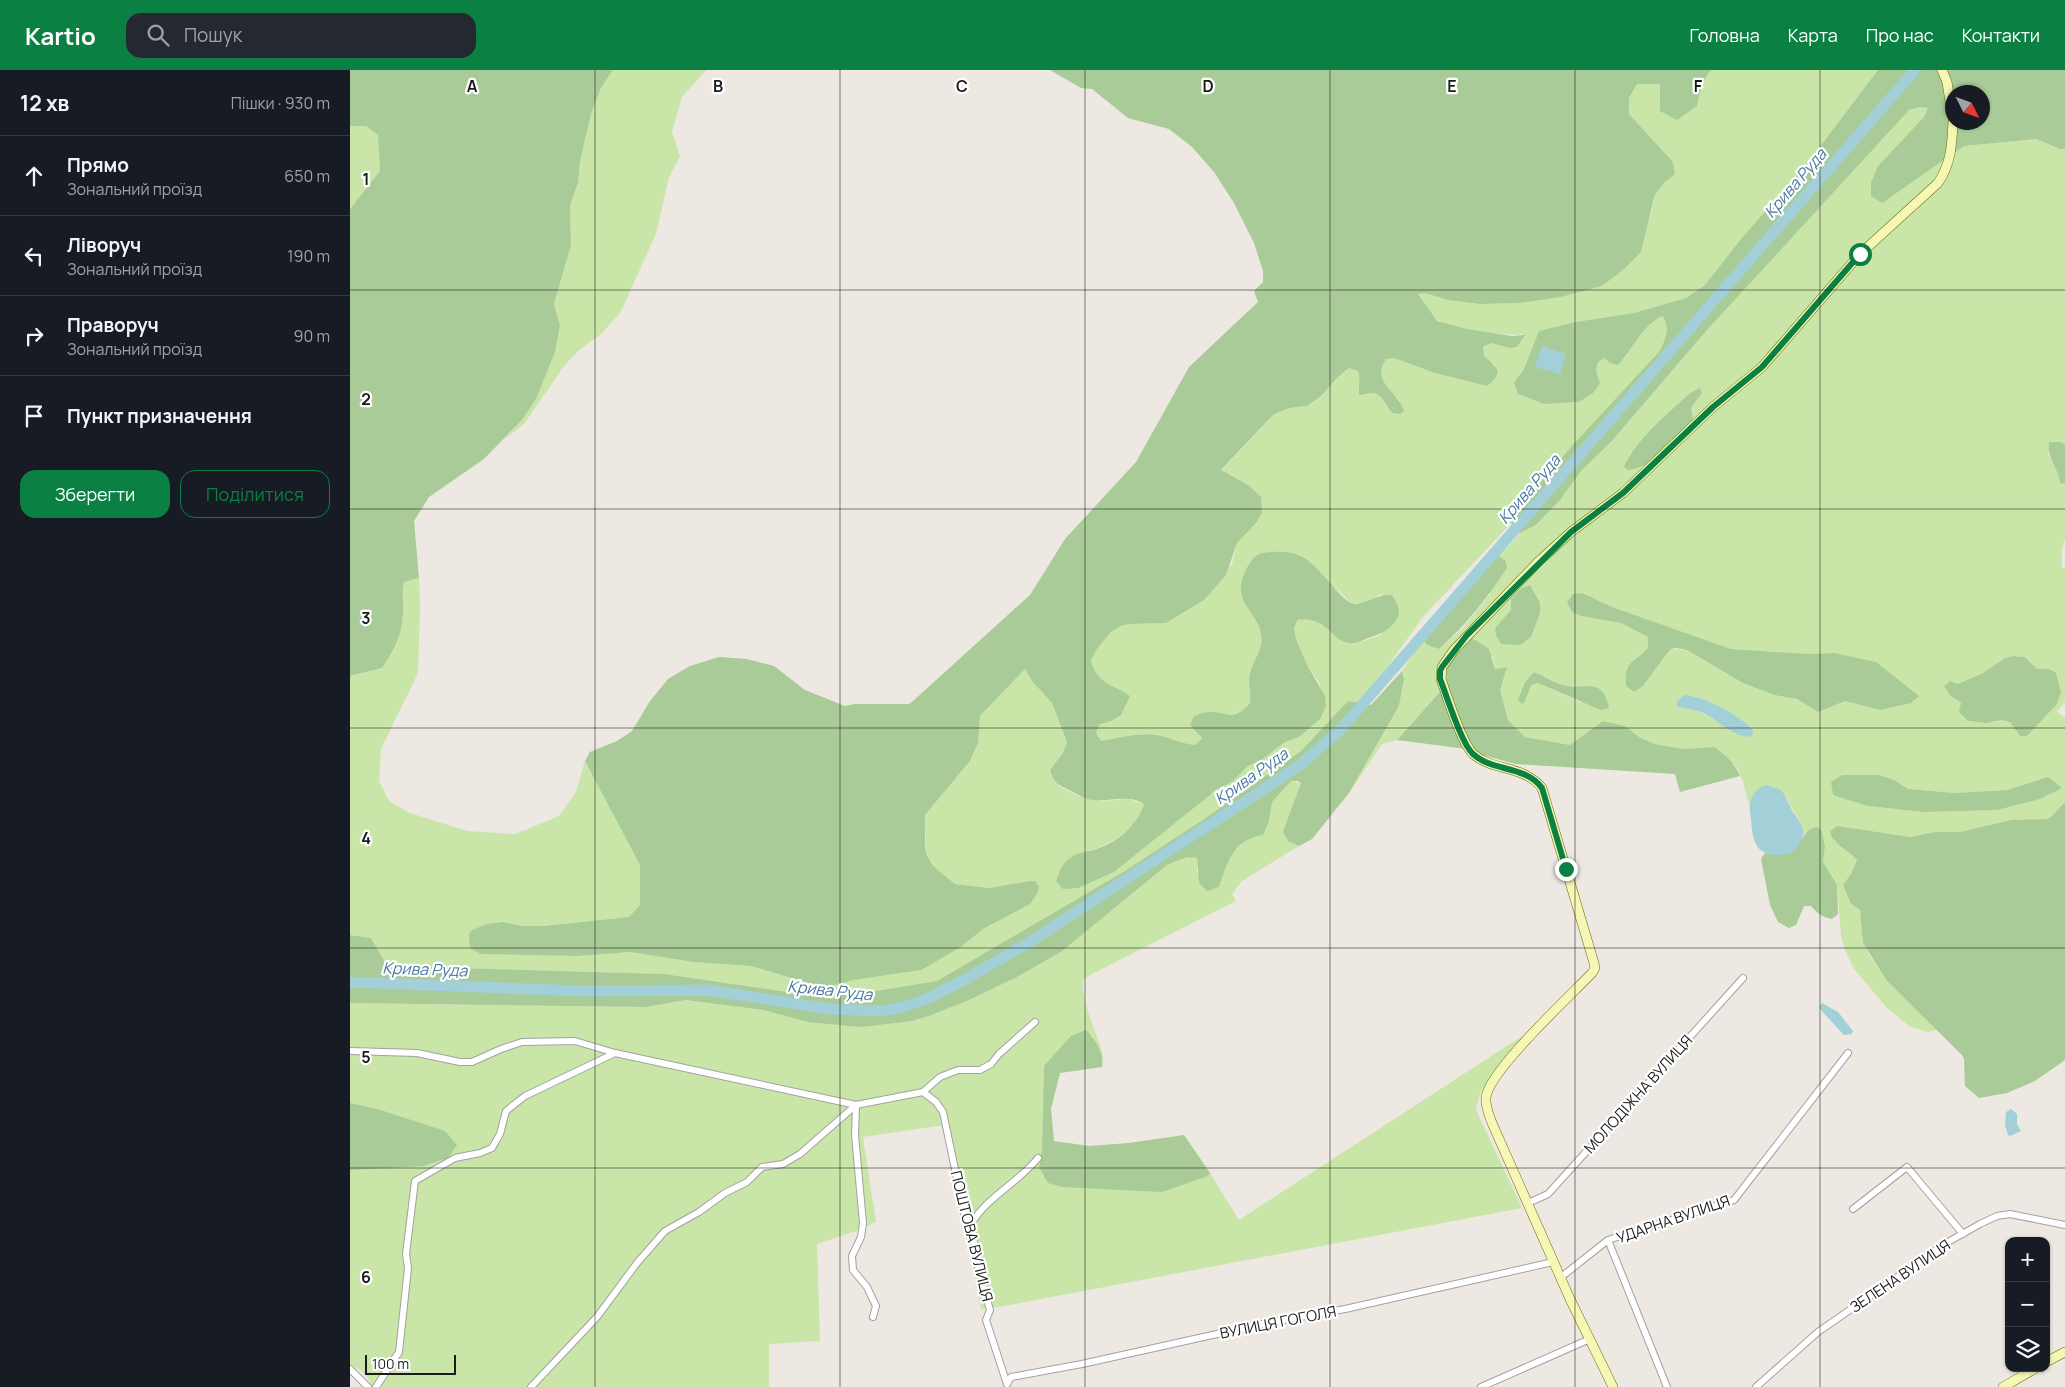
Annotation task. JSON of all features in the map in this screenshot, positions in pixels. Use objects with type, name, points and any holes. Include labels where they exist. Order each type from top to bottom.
[{"type":"street","points":[[1942,70],[1947,85]]},
{"type":"street","points":[[1613,1387],[1560,1278],[1489,1115],[1486,1098],[1490,1087],[1508,1062],[1592,973],[1594,968],[1542,788],[1527,775],[1484,760],[1472,753],[1440,679],[1440,671],[1467,635],[1571,532],[1623,493],[1713,407],[1762,367],[1860,254],[1938,183],[1947,169],[1950,160],[1952,130]]},
{"type":"street","name":"МОЛОДІЖНА ВУЛИЦЯ","points":[[1528,1203],[1548,1194],[1743,978]]},
{"type":"street","points":[[350,1051],[417,1053],[460,1062],[472,1062],[522,1042],[575,1041],[615,1053],[856,1105],[923,1092],[940,1077],[958,1070],[980,1070],[991,1064],[999,1054],[1035,1022]]},
{"type":"street","points":[[376,1387],[399,1352],[408,1268],[406,1254],[415,1181],[455,1158],[480,1153],[492,1148],[500,1134],[506,1111],[519,1101],[557,1080],[615,1053]]},
{"type":"street","name":"УДАРНА ВУЛИЦЯ","points":[[1560,1278],[1608,1240],[1734,1200],[1848,1053]]},
{"type":"street","name":"ПОШТОВА ВУЛИЦЯ","points":[[923,1092],[936,1102],[943,1112],[965,1217],[971,1224],[978,1267],[990,1310],[986,1320],[1008,1386]]},
{"type":"street","points":[[856,1105],[855,1135],[863,1223],[861,1237],[852,1256],[853,1270],[867,1287],[876,1306],[873,1317]]},
{"type":"street","points":[[531,1387],[597,1317],[637,1262],[665,1231],[699,1212],[725,1193],[747,1182],[762,1167],[783,1164],[800,1154],[856,1105]]},
{"type":"street","points":[[971,1224],[980,1210],[1030,1168],[1038,1158]]},
{"type":"street","points":[[1853,1209],[1907,1167],[1963,1234]]},
{"type":"street","name":"ЗЕЛЕНА ВУЛИЦЯ","points":[[1756,1387],[1818,1332],[1988,1219],[2004,1214],[2065,1224]]},
{"type":"street","points":[[1608,1240],[1667,1387]]},
{"type":"street","name":"ВУЛИЦЯ ГОГОЛЯ","points":[[1008,1386],[1011,1377],[1067,1367],[1553,1262]]},
{"type":"street","points":[[1481,1387],[1590,1339]]},
{"type":"street","points":[[2050,1360],[2065,1352]]},
{"type":"street","points":[[350,1370],[368,1387]]},
{"type":"street","points":[[2003,1387],[2029,1372]]},
{"type":"green space","points":[[350,70],[613,70],[601,88],[591,114],[580,161],[578,183],[570,205],[571,245],[554,304],[560,325],[555,352],[536,399],[521,421],[484,459],[429,497],[414,521],[419,578],[404,582],[403,621],[397,642],[382,668],[350,676],[350,209],[380,171],[378,135],[366,126],[350,126]]},
{"type":"green space","points":[[613,70],[706,70],[682,97],[672,132],[680,156],[669,177],[656,234],[620,313],[600,335],[579,350],[564,366],[524,424],[504,440],[521,421],[560,325],[554,304],[571,245],[570,205],[578,183],[580,161],[591,114],[601,88]]},
{"type":"green space","points":[[1050,70],[1712,70],[1700,91],[1697,106],[1677,120],[1660,111],[1660,84],[1637,84],[1629,98],[1629,114],[1673,162],[1675,174],[1655,194],[1641,252],[1622,271],[1602,286],[1561,297],[1520,303],[1480,304],[1448,300],[1425,293],[1418,294],[1437,321],[1467,329],[1512,336],[1525,335],[1517,347],[1509,348],[1491,343],[1483,347],[1484,356],[1497,370],[1496,377],[1487,386],[1435,373],[1394,358],[1386,359],[1382,367],[1383,380],[1404,411],[1400,414],[1392,413],[1381,397],[1375,393],[1359,395],[1358,371],[1349,368],[1321,396],[1307,406],[1289,408],[1274,414],[1221,470],[1248,485],[1261,497],[1262,513],[1256,523],[1237,543],[1226,575],[1204,600],[1166,623],[1121,626],[1111,632],[1097,649],[1091,660],[1097,674],[1101,679],[1130,696],[1121,715],[1111,721],[1100,724],[1096,733],[1101,741],[1149,734],[1195,745],[1202,738],[1190,725],[1194,716],[1208,712],[1231,715],[1240,712],[1250,703],[1250,673],[1262,640],[1257,622],[1243,599],[1241,586],[1248,566],[1254,558],[1262,553],[1286,552],[1303,557],[1317,568],[1345,599],[1354,604],[1380,596],[1392,595],[1398,607],[1398,617],[1385,631],[1352,643],[1343,641],[1323,625],[1316,622],[1298,620],[1294,628],[1296,639],[1307,665],[1325,696],[1326,706],[1320,719],[1299,737],[1285,742],[1263,759],[1248,766],[1232,782],[1216,790],[1114,872],[1078,888],[1063,889],[1056,881],[1067,860],[1076,854],[1106,845],[1127,831],[1137,818],[1144,804],[1132,799],[1099,800],[1082,797],[1055,781],[1050,770],[1063,753],[1067,742],[1052,703],[1032,681],[1025,669],[980,716],[978,743],[970,761],[925,815],[925,844],[926,853],[933,866],[955,884],[989,888],[1035,881],[1039,887],[1037,894],[1030,904],[983,929],[961,947],[921,970],[853,980],[825,988],[751,966],[693,962],[630,952],[578,956],[481,954],[470,948],[469,934],[472,930],[487,924],[503,922],[522,926],[543,926],[629,917],[640,905],[640,865],[585,761],[590,752],[617,741],[632,731],[650,701],[668,679],[690,666],[719,657],[747,659],[774,666],[805,690],[845,706],[855,704],[909,704],[913,701],[1030,595],[1065,539],[1136,462],[1189,367],[1258,302],[1254,291],[1263,282],[1263,271],[1254,243],[1234,203],[1214,172],[1192,147],[1169,129],[1128,118],[1092,89],[1081,88]]},
{"type":"green space","points":[[1712,70],[1878,70],[1806,165],[1741,239],[1705,285],[1686,298],[1634,313],[1575,322],[1539,332],[1524,369],[1514,384],[1518,394],[1544,404],[1579,402],[1600,383],[1596,371],[1598,362],[1605,358],[1624,359],[1645,329],[1662,316],[1667,329],[1659,352],[1514,514],[1511,523],[1422,618],[1378,680],[1357,703],[1348,701],[1301,751],[1204,819],[1125,871],[937,981],[869,992],[808,995],[664,974],[387,966],[371,938],[350,935],[350,676],[382,668],[393,649],[403,621],[404,582],[419,578],[418,673],[381,749],[379,781],[389,801],[410,813],[467,831],[515,834],[559,816],[576,792],[585,761],[640,865],[640,905],[629,917],[543,926],[522,926],[503,922],[531,954],[578,956],[630,952],[693,962],[751,966],[825,988],[961,947],[983,929],[1030,904],[1035,881],[989,888],[955,884],[933,866],[926,853],[925,815],[970,761],[978,743],[980,716],[1026,668],[1032,681],[1052,703],[1067,742],[1063,753],[1050,770],[1060,787],[1081,797],[1101,801],[1129,799],[1144,804],[1133,825],[1125,832],[1104,845],[1071,857],[1056,881],[1232,782],[1248,766],[1263,759],[1285,742],[1299,737],[1320,719],[1320,684],[1307,665],[1296,639],[1294,628],[1299,620],[1309,620],[1324,625],[1344,642],[1354,643],[1362,641],[1381,635],[1382,594],[1362,604],[1350,602],[1303,557],[1247,606],[1254,614],[1262,635],[1261,650],[1250,674],[1250,703],[1240,712],[1231,715],[1208,712],[1190,725],[1202,738],[1195,745],[1149,734],[1101,741],[1096,733],[1101,723],[1111,721],[1122,691],[1106,683],[1095,671],[1091,660],[1097,649],[1111,632],[1121,626],[1166,623],[1204,600],[1232,564],[1237,543],[1256,523],[1248,485],[1221,471],[1274,414],[1289,408],[1307,406],[1321,396],[1349,368],[1358,371],[1361,380],[1358,388],[1364,395],[1375,393],[1381,397],[1386,406],[1400,401],[1387,387],[1382,377],[1386,359],[1394,358],[1435,373],[1487,386],[1496,366],[1484,356],[1483,347],[1491,343],[1509,348],[1523,334],[1478,331],[1452,326],[1433,317],[1418,294],[1425,293],[1448,300],[1480,304],[1520,303],[1561,297],[1602,286],[1622,271],[1651,215],[1655,194],[1665,182],[1673,162],[1629,114],[1629,98],[1637,84],[1661,84],[1661,111],[1697,106],[1700,91]]},
{"type":"green space","points":[[1878,70],[2065,70],[2065,149],[2060,149],[2036,139],[1964,146],[1882,203],[1871,196],[1871,183],[1878,166],[1924,117],[1928,108],[1920,107],[1909,110],[1707,330],[1611,442],[1581,471],[1560,500],[1536,525],[1520,533],[1511,523],[1514,514],[1571,447],[1659,352],[1667,329],[1662,316],[1648,326],[1618,365],[1610,363],[1605,358],[1598,362],[1596,371],[1600,383],[1593,393],[1579,402],[1544,404],[1518,394],[1514,383],[1524,369],[1539,331],[1575,322],[1634,313],[1686,298],[1705,285],[1741,239],[1806,165]]},
{"type":"green space","points":[[1920,107],[1928,108],[1924,117],[1878,166],[1882,202],[1964,146],[2036,139],[2060,149],[2065,149],[2065,444],[2060,442],[2048,454],[2059,474],[2060,483],[2065,484],[2065,538],[2062,551],[2062,567],[2065,568],[2065,702],[2057,711],[2065,718],[2065,802],[2051,817],[2046,819],[2011,820],[1960,832],[1935,832],[1910,837],[1838,826],[1834,841],[1851,852],[1857,860],[1851,874],[1843,885],[1851,904],[1860,910],[1863,943],[1887,981],[1937,1030],[1927,1032],[1909,1026],[1887,1008],[1854,969],[1841,936],[1837,885],[1823,862],[1825,846],[1813,828],[1802,836],[1801,826],[1787,798],[1754,794],[1749,805],[1743,782],[1736,766],[1715,747],[1684,749],[1654,744],[1639,737],[1625,726],[1603,721],[1570,745],[1525,737],[1508,720],[1500,690],[1506,667],[1495,669],[1493,656],[1447,684],[1397,740],[1382,744],[1349,793],[1399,706],[1404,679],[1402,671],[1423,639],[1427,645],[1439,649],[1462,629],[1489,595],[1505,560],[1497,555],[1505,550],[1520,533],[1536,525],[1560,500],[1581,471],[1611,442],[1707,330],[1909,110]],"holes":[[[1690,393],[1702,393],[1691,408],[1629,457],[1642,440]],[[1584,593],[1612,607],[1731,649],[1808,654],[1834,653],[1880,710],[1845,701],[1818,712],[1797,699],[1774,695],[1743,683],[1687,650],[1671,649],[1643,686],[1629,664],[1648,648],[1648,637],[1621,623],[1581,616]],[[1511,610],[1534,629],[1531,637],[1495,628]],[[2013,656],[2025,657],[2037,669],[2049,669],[2020,736],[2010,722],[2001,720],[1987,723],[1951,696],[1950,681],[1958,684],[1983,673],[2005,658]],[[1534,672],[1565,686],[1577,686],[1582,703],[1538,683],[1531,685]],[[1696,696],[1708,716],[1693,709],[1677,707]],[[2048,777],[1997,810],[1924,812],[1868,806],[1833,794],[1894,780],[1908,789],[1955,793],[2007,790]]]},
{"type":"green space","points":[[350,126],[366,126],[378,135],[380,171],[350,209]]},
{"type":"green space","points":[[1700,388],[1702,393],[1691,408],[1693,419],[1673,443],[1648,464],[1628,470],[1624,467],[1637,446],[1653,427],[1690,393]]},
{"type":"green space","points":[[2049,442],[2065,444],[2065,484],[2060,483],[2051,459]]},
{"type":"green space","points":[[1497,555],[1505,560],[1507,568],[1484,600],[1467,621],[1439,649],[1427,645],[1423,639]]},
{"type":"green space","points":[[1530,585],[1540,603],[1540,613],[1531,637],[1520,645],[1501,644],[1496,635],[1495,628],[1511,610],[1511,599],[1522,588]]},
{"type":"green space","points":[[1583,593],[1612,607],[1731,649],[1808,654],[1834,653],[1876,662],[1919,696],[1911,703],[1880,710],[1845,701],[1818,712],[1797,699],[1774,695],[1743,683],[1687,650],[1676,648],[1671,649],[1643,686],[1634,692],[1626,686],[1626,671],[1631,663],[1648,648],[1648,637],[1621,623],[1581,616],[1572,612],[1567,602],[1573,594]]},
{"type":"green space","points":[[1472,638],[1489,649],[1495,669],[1507,667],[1500,690],[1508,720],[1525,737],[1570,745],[1603,721],[1625,726],[1639,737],[1654,744],[1684,749],[1715,747],[1726,756],[1740,776],[1680,792],[1675,774],[1516,764],[1486,756],[1474,750],[1397,740],[1447,684],[1446,667]]},
{"type":"green space","points":[[2013,656],[2025,657],[2037,669],[2049,669],[2056,673],[2061,692],[2057,704],[2027,736],[2020,736],[2010,722],[2001,720],[1987,723],[1968,721],[1959,712],[1961,703],[1951,696],[1944,686],[1950,681],[1958,684],[1983,673],[2005,658]]},
{"type":"green space","points":[[1402,671],[1404,679],[1399,706],[1349,793],[1312,839],[1299,846],[1289,842],[1283,832],[1301,783],[1291,781],[1272,802],[1269,821],[1263,835],[1245,841],[1233,853],[1219,887],[1207,891],[1199,883],[1197,858],[1187,857],[1167,865],[1061,952],[1015,978],[969,1000],[929,1016],[912,1021],[861,1027],[808,1022],[763,1010],[686,1000],[646,1007],[350,1003],[350,935],[371,938],[387,966],[664,974],[808,995],[869,992],[937,981],[1125,871],[1204,819],[1301,751],[1348,701],[1371,705]]},
{"type":"green space","points":[[1534,672],[1563,685],[1575,687],[1588,686],[1599,689],[1603,692],[1609,708],[1601,710],[1538,683],[1531,685],[1522,704],[1518,700],[1525,682]]},
{"type":"green space","points":[[1842,775],[1879,775],[1894,780],[1908,789],[1955,793],[2007,790],[2048,777],[2062,788],[2040,799],[1997,810],[1924,812],[1868,806],[1836,796],[1833,794],[1831,782]]},
{"type":"green space","points":[[1291,781],[1301,783],[1294,803],[1289,842],[1299,846],[1242,881],[1232,894],[1236,901],[1090,975],[1083,981],[1085,1001],[1104,1061],[1092,1035],[1044,1066],[1042,1148],[1039,1167],[1062,1187],[1208,1176],[1210,1173],[1239,1220],[1533,1029],[1480,1093],[1476,1110],[1522,1208],[981,1309],[945,1125],[863,1137],[876,1222],[859,1230],[817,1244],[820,1341],[769,1344],[769,1387],[372,1387],[364,1373],[350,1365],[350,1170],[445,1131],[378,1109],[350,1103],[350,1003],[646,1007],[686,1000],[763,1010],[808,1022],[912,1021],[969,1000],[1015,978],[1061,952],[1167,865],[1187,857],[1197,858],[1197,872],[1218,887],[1226,864],[1233,853],[1244,841],[1253,837],[1269,821],[1272,802]]},
{"type":"green space","points":[[2065,802],[2065,1060],[2035,1081],[2007,1093],[1979,1098],[1965,1086],[1964,1059],[1962,1055],[1887,981],[1863,943],[1860,910],[1851,904],[1843,885],[1851,874],[1857,860],[1834,840],[1830,831],[1838,826],[1910,837],[1935,832],[1960,832],[2011,820],[2046,819],[2051,817]]},
{"type":"green space","points":[[1817,827],[1821,830],[1825,846],[1823,862],[1837,885],[1838,914],[1832,919],[1820,915],[1811,906],[1804,906],[1796,925],[1789,928],[1778,922],[1770,905],[1761,859],[1765,853],[1779,855],[1794,850],[1805,834]]},
{"type":"green space","points":[[1086,1030],[1099,1047],[1103,1062],[1102,1067],[1060,1073],[1051,1109],[1054,1141],[1089,1146],[1129,1143],[1184,1135],[1210,1173],[1208,1176],[1162,1192],[1062,1187],[1048,1183],[1039,1167],[1042,1148],[1044,1066],[1071,1036]]},
{"type":"green space","points":[[350,1103],[378,1109],[445,1131],[457,1145],[448,1158],[424,1166],[350,1170]]},
{"type":"water","points":[[1542,346],[1566,354],[1560,375],[1535,367]]},
{"type":"water","points":[[1685,695],[1702,699],[1732,713],[1748,725],[1753,731],[1752,736],[1746,737],[1735,733],[1700,712],[1677,707],[1677,701]]},
{"type":"water","points":[[1766,785],[1781,790],[1803,829],[1802,841],[1792,852],[1777,855],[1769,854],[1757,846],[1752,829],[1750,804],[1755,792]]},
{"type":"water","points":[[1822,1003],[1838,1012],[1853,1031],[1852,1034],[1844,1035],[1820,1009],[1819,1007]]},
{"type":"water","points":[[2011,1109],[2017,1114],[2017,1124],[2021,1131],[2010,1136],[2005,1125],[2006,1112]]},
{"type":"waterway","name":"Крива Руда","points":[[350,982],[581,991],[707,990],[830,1009],[881,1011],[900,1008],[927,999],[1033,940],[1300,765],[1340,730],[1915,70]]},
{"type":"route","points":[[1566,869],[1542,788],[1527,775],[1484,760],[1472,753],[1440,679],[1440,671],[1467,635],[1538,562],[1571,532],[1623,493],[1713,407],[1762,367],[1860,254]]}]
